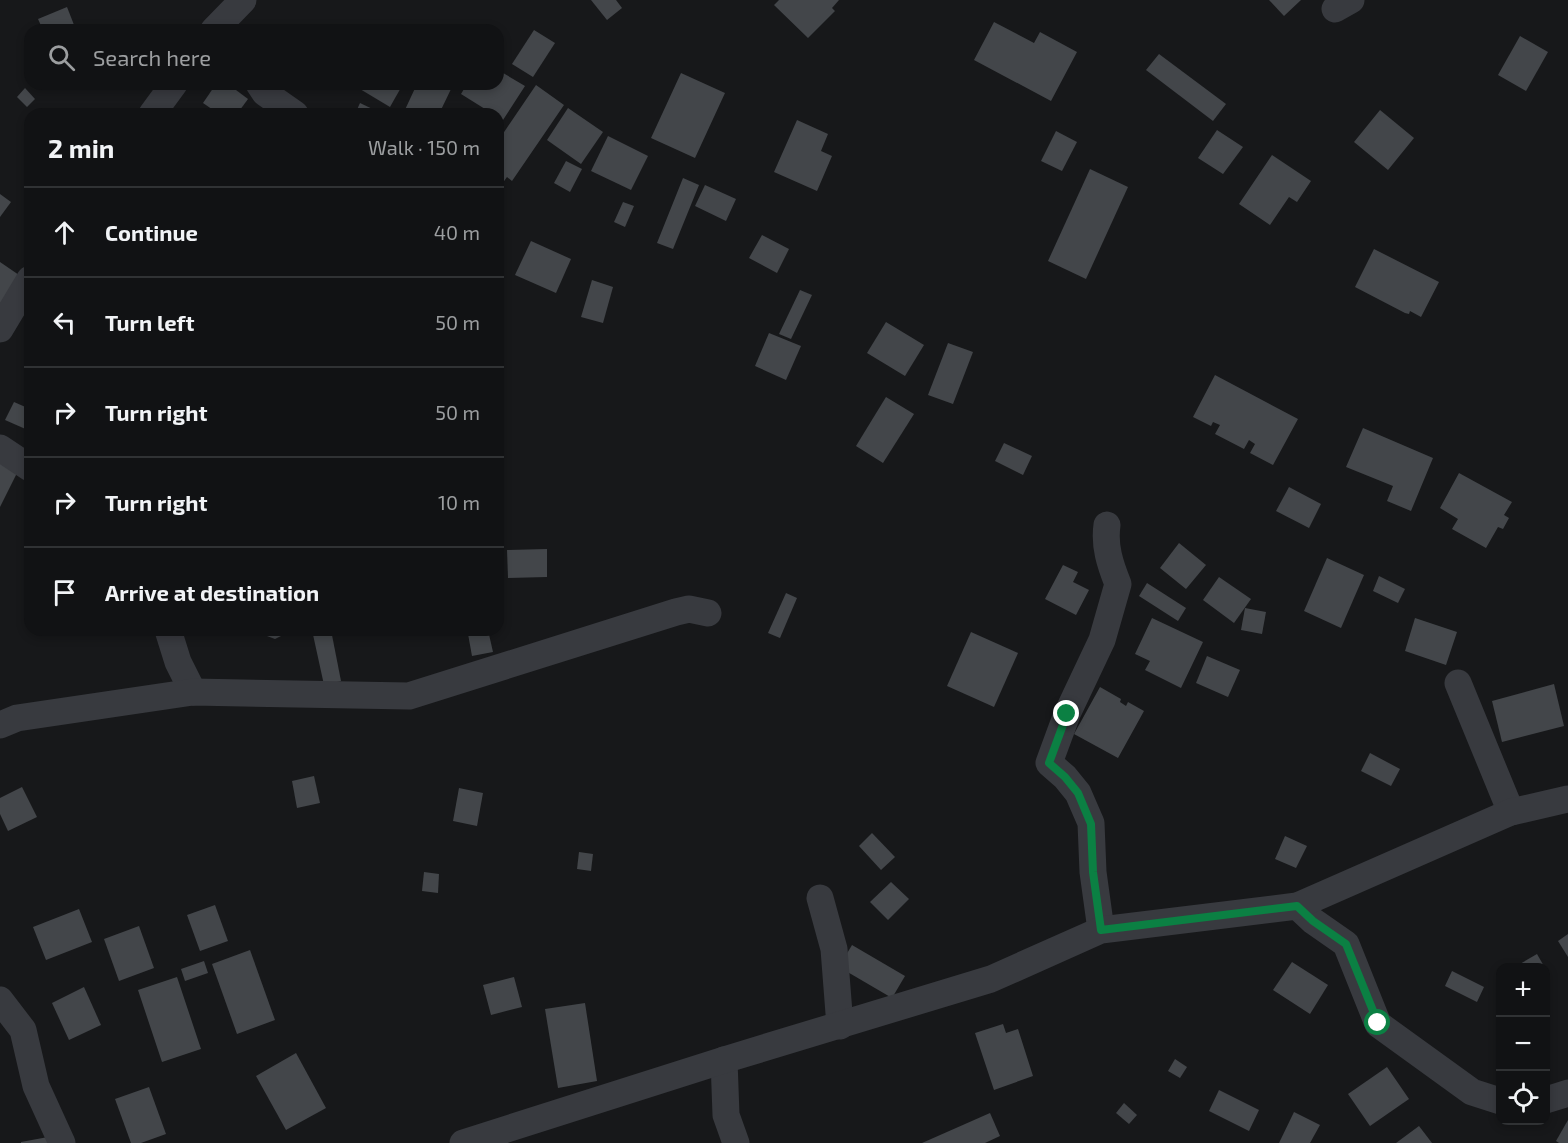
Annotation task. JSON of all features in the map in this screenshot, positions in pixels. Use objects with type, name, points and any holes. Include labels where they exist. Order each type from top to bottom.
[{"type":"street","points":[[221,24],[243,0]]},
{"type":"street","points":[[156,108],[170,90]]},
{"type":"street","points":[[263,90],[287,108]]},
{"type":"street","points":[[0,329],[24,289]]},
{"type":"street","points":[[0,448],[24,464]]},
{"type":"street","points":[[1101,930],[1093,872],[1091,824],[1078,793],[1049,763],[1067,714],[1102,640],[1118,584],[1109,562],[1105,537],[1107,525]]},
{"type":"street","points":[[0,725],[17,718],[193,692],[410,696],[676,612],[689,609],[708,613]]},
{"type":"street","points":[[170,636],[178,662],[193,692]]},
{"type":"street","points":[[1458,683],[1512,812]]},
{"type":"street","points":[[463,1143],[724,1060],[991,979],[1101,930],[1297,906],[1512,812],[1568,799]]},
{"type":"street","points":[[820,898],[834,949],[840,1026]]},
{"type":"street","points":[[1297,906],[1313,921],[1346,944],[1378,1023],[1472,1092],[1496,1100]]},
{"type":"street","points":[[0,1000],[23,1030],[36,1086],[62,1143]]},
{"type":"street","points":[[724,1060],[726,1115],[736,1143]]},
{"type":"street","points":[[1550,1098],[1568,1093]]},
{"type":"building","points":[[591,0],[616,0],[622,8],[607,20]]},
{"type":"building","points":[[779,0],[839,0],[832,8],[835,11],[808,38],[774,5]]},
{"type":"building","points":[[1269,0],[1301,0],[1284,16]]},
{"type":"building","points":[[67,7],[74,24],[40,24],[38,19]]},
{"type":"building","points":[[994,22],[1034,43],[1040,32],[1077,52],[1051,101],[974,60]]},
{"type":"building","points":[[534,30],[555,43],[533,77],[512,64]]},
{"type":"building","points":[[1520,36],[1548,52],[1526,91],[1498,75]]},
{"type":"building","points":[[1159,54],[1226,104],[1213,121],[1146,70]]},
{"type":"building","points":[[681,73],[725,93],[695,158],[651,138]]},
{"type":"building","points":[[504,74],[525,86],[504,118],[504,108],[483,108],[461,94],[463,90],[504,90]]},
{"type":"building","points":[[536,85],[564,105],[512,181],[507,177],[504,181],[504,132]]},
{"type":"building","points":[[24,89],[35,99],[27,107],[17,97]]},
{"type":"building","points":[[212,90],[236,90],[248,99],[241,108],[210,108],[203,103]]},
{"type":"building","points":[[362,90],[400,90],[390,107]]},
{"type":"building","points":[[414,90],[451,90],[442,108],[406,108]]},
{"type":"building","points":[[360,103],[370,108],[358,108]]},
{"type":"building","points":[[568,108],[603,132],[581,164],[547,140]]},
{"type":"building","points":[[1380,110],[1414,138],[1388,170],[1354,142]]},
{"type":"building","points":[[797,120],[828,134],[821,151],[832,156],[817,191],[774,172]]},
{"type":"building","points":[[1217,130],[1243,147],[1223,174],[1198,158]]},
{"type":"building","points":[[1056,131],[1077,142],[1062,171],[1041,161]]},
{"type":"building","points":[[608,136],[648,156],[631,190],[591,171]]},
{"type":"building","points":[[1272,155],[1311,181],[1297,202],[1289,197],[1270,225],[1239,204]]},
{"type":"building","points":[[566,161],[582,169],[570,192],[554,183]]},
{"type":"building","points":[[1090,169],[1128,187],[1086,279],[1048,261]]},
{"type":"building","points":[[683,178],[699,185],[673,249],[657,243]]},
{"type":"building","points":[[705,185],[736,199],[726,221],[695,206]]},
{"type":"building","points":[[0,194],[11,202],[0,217]]},
{"type":"building","points":[[623,202],[634,206],[625,227],[614,222]]},
{"type":"building","points":[[762,235],[789,249],[777,273],[749,258]]},
{"type":"building","points":[[531,241],[571,259],[556,293],[515,275]]},
{"type":"building","points":[[1374,249],[1439,282],[1421,317],[1410,311],[1409,314],[1405,313],[1355,287]]},
{"type":"building","points":[[0,262],[19,275],[0,304]]},
{"type":"building","points":[[592,280],[613,287],[603,323],[581,317]]},
{"type":"building","points":[[800,290],[812,295],[791,339],[779,334]]},
{"type":"building","points":[[886,322],[924,345],[905,376],[867,353]]},
{"type":"building","points":[[769,333],[801,346],[786,380],[755,366]]},
{"type":"building","points":[[948,343],[973,352],[953,404],[928,395]]},
{"type":"building","points":[[1215,375],[1298,419],[1273,465],[1250,453],[1255,444],[1249,440],[1244,449],[1215,434],[1220,425],[1213,422],[1211,426],[1193,417]]},
{"type":"building","points":[[886,397],[914,414],[883,463],[856,446]]},
{"type":"building","points":[[14,402],[24,406],[24,428],[5,420]]},
{"type":"building","points":[[1363,428],[1433,458],[1411,511],[1387,501],[1393,486],[1346,467]]},
{"type":"building","points":[[1004,443],[1032,456],[1023,475],[995,461]]},
{"type":"building","points":[[0,462],[18,471],[0,507]]},
{"type":"building","points":[[1459,473],[1512,502],[1504,515],[1509,518],[1503,529],[1498,527],[1486,548],[1452,529],[1458,519],[1440,508]]},
{"type":"building","points":[[1289,487],[1321,504],[1309,528],[1276,511]]},
{"type":"building","points":[[1179,543],[1206,565],[1186,589],[1160,568]]},
{"type":"building","points":[[547,549],[547,577],[508,578],[507,550]]},
{"type":"building","points":[[1327,558],[1364,575],[1341,628],[1304,611]]},
{"type":"building","points":[[1063,565],[1078,572],[1073,582],[1089,590],[1076,615],[1045,599]]},
{"type":"building","points":[[1379,576],[1405,589],[1398,603],[1373,591]]},
{"type":"building","points":[[1219,577],[1251,599],[1234,623],[1203,600]]},
{"type":"building","points":[[1147,583],[1186,608],[1178,621],[1139,596]]},
{"type":"building","points":[[786,593],[797,598],[780,638],[768,633]]},
{"type":"building","points":[[1245,608],[1266,612],[1262,634],[1241,630]]},
{"type":"building","points":[[1152,618],[1203,642],[1181,688],[1145,670],[1150,661],[1135,654]]},
{"type":"building","points":[[1415,618],[1457,632],[1446,665],[1405,651]]},
{"type":"building","points":[[971,632],[1018,653],[994,707],[947,686]]},
{"type":"building","points":[[313,636],[332,636],[341,681],[324,685]]},
{"type":"building","points":[[468,636],[489,636],[493,652],[472,656]]},
{"type":"building","points":[[1207,656],[1240,670],[1228,697],[1196,683]]},
{"type":"building","points":[[1554,684],[1564,726],[1502,742],[1492,701]]},
{"type":"building","points":[[1100,687],[1121,699],[1120,702],[1126,706],[1128,702],[1144,711],[1118,758],[1074,734]]},
{"type":"building","points":[[1370,753],[1400,769],[1391,786],[1361,771]]},
{"type":"building","points":[[314,776],[320,803],[297,808],[292,781]]},
{"type":"building","points":[[22,787],[37,817],[8,831],[0,814],[0,798]]},
{"type":"building","points":[[459,788],[483,793],[477,826],[453,821]]},
{"type":"building","points":[[872,833],[895,857],[881,870],[859,846]]},
{"type":"building","points":[[1285,836],[1307,846],[1296,868],[1275,859]]},
{"type":"building","points":[[579,852],[593,854],[591,871],[577,869]]},
{"type":"building","points":[[424,872],[439,874],[438,893],[422,891]]},
{"type":"building","points":[[891,882],[909,899],[888,920],[870,902]]},
{"type":"building","points":[[215,905],[228,941],[200,951],[187,915]]},
{"type":"building","points":[[79,909],[92,942],[46,960],[33,927]]},
{"type":"building","points":[[139,926],[154,968],[119,981],[104,939]]},
{"type":"building","points":[[1568,934],[1568,957],[1558,941]]},
{"type":"building","points":[[852,945],[905,976],[892,998],[839,967]]},
{"type":"building","points":[[250,950],[275,1020],[237,1034],[212,964]]},
{"type":"building","points":[[1537,954],[1542,963],[1522,963]]},
{"type":"building","points":[[204,961],[208,973],[185,981],[181,969]]},
{"type":"building","points":[[1292,962],[1328,985],[1310,1014],[1273,990]]},
{"type":"building","points":[[1452,971],[1484,987],[1477,1002],[1445,986]]},
{"type":"building","points":[[177,977],[201,1049],[162,1062],[138,990]]},
{"type":"building","points":[[514,977],[522,1007],[491,1015],[483,985]]},
{"type":"building","points":[[84,987],[101,1025],[69,1040],[52,1003]]},
{"type":"building","points":[[585,1003],[597,1081],[558,1088],[545,1009]]},
{"type":"building","points":[[1003,1024],[1006,1033],[1018,1029],[1033,1076],[994,1090],[975,1033]]},
{"type":"building","points":[[296,1053],[326,1108],[286,1130],[256,1076]]},
{"type":"building","points":[[1175,1059],[1187,1067],[1180,1078],[1168,1071]]},
{"type":"building","points":[[1387,1067],[1409,1099],[1370,1126],[1348,1094]]},
{"type":"building","points":[[149,1087],[166,1134],[141,1143],[131,1143],[115,1099]]},
{"type":"building","points":[[1219,1090],[1259,1110],[1249,1131],[1209,1111]]},
{"type":"building","points":[[1124,1103],[1137,1115],[1129,1124],[1116,1113]]},
{"type":"building","points":[[1294,1112],[1320,1125],[1310,1143],[1279,1143]]},
{"type":"building","points":[[990,1113],[1000,1136],[985,1143],[922,1143]]},
{"type":"building","points":[[1568,1120],[1568,1143],[1559,1143],[1556,1141]]},
{"type":"building","points":[[1419,1126],[1432,1143],[1396,1143]]},
{"type":"building","points":[[48,1137],[49,1143],[21,1143],[21,1142]]},
{"type":"route","points":[[1067,714],[1049,763],[1078,793],[1091,824],[1093,872],[1101,930],[1297,906],[1313,921],[1346,944],[1378,1023]]}]
